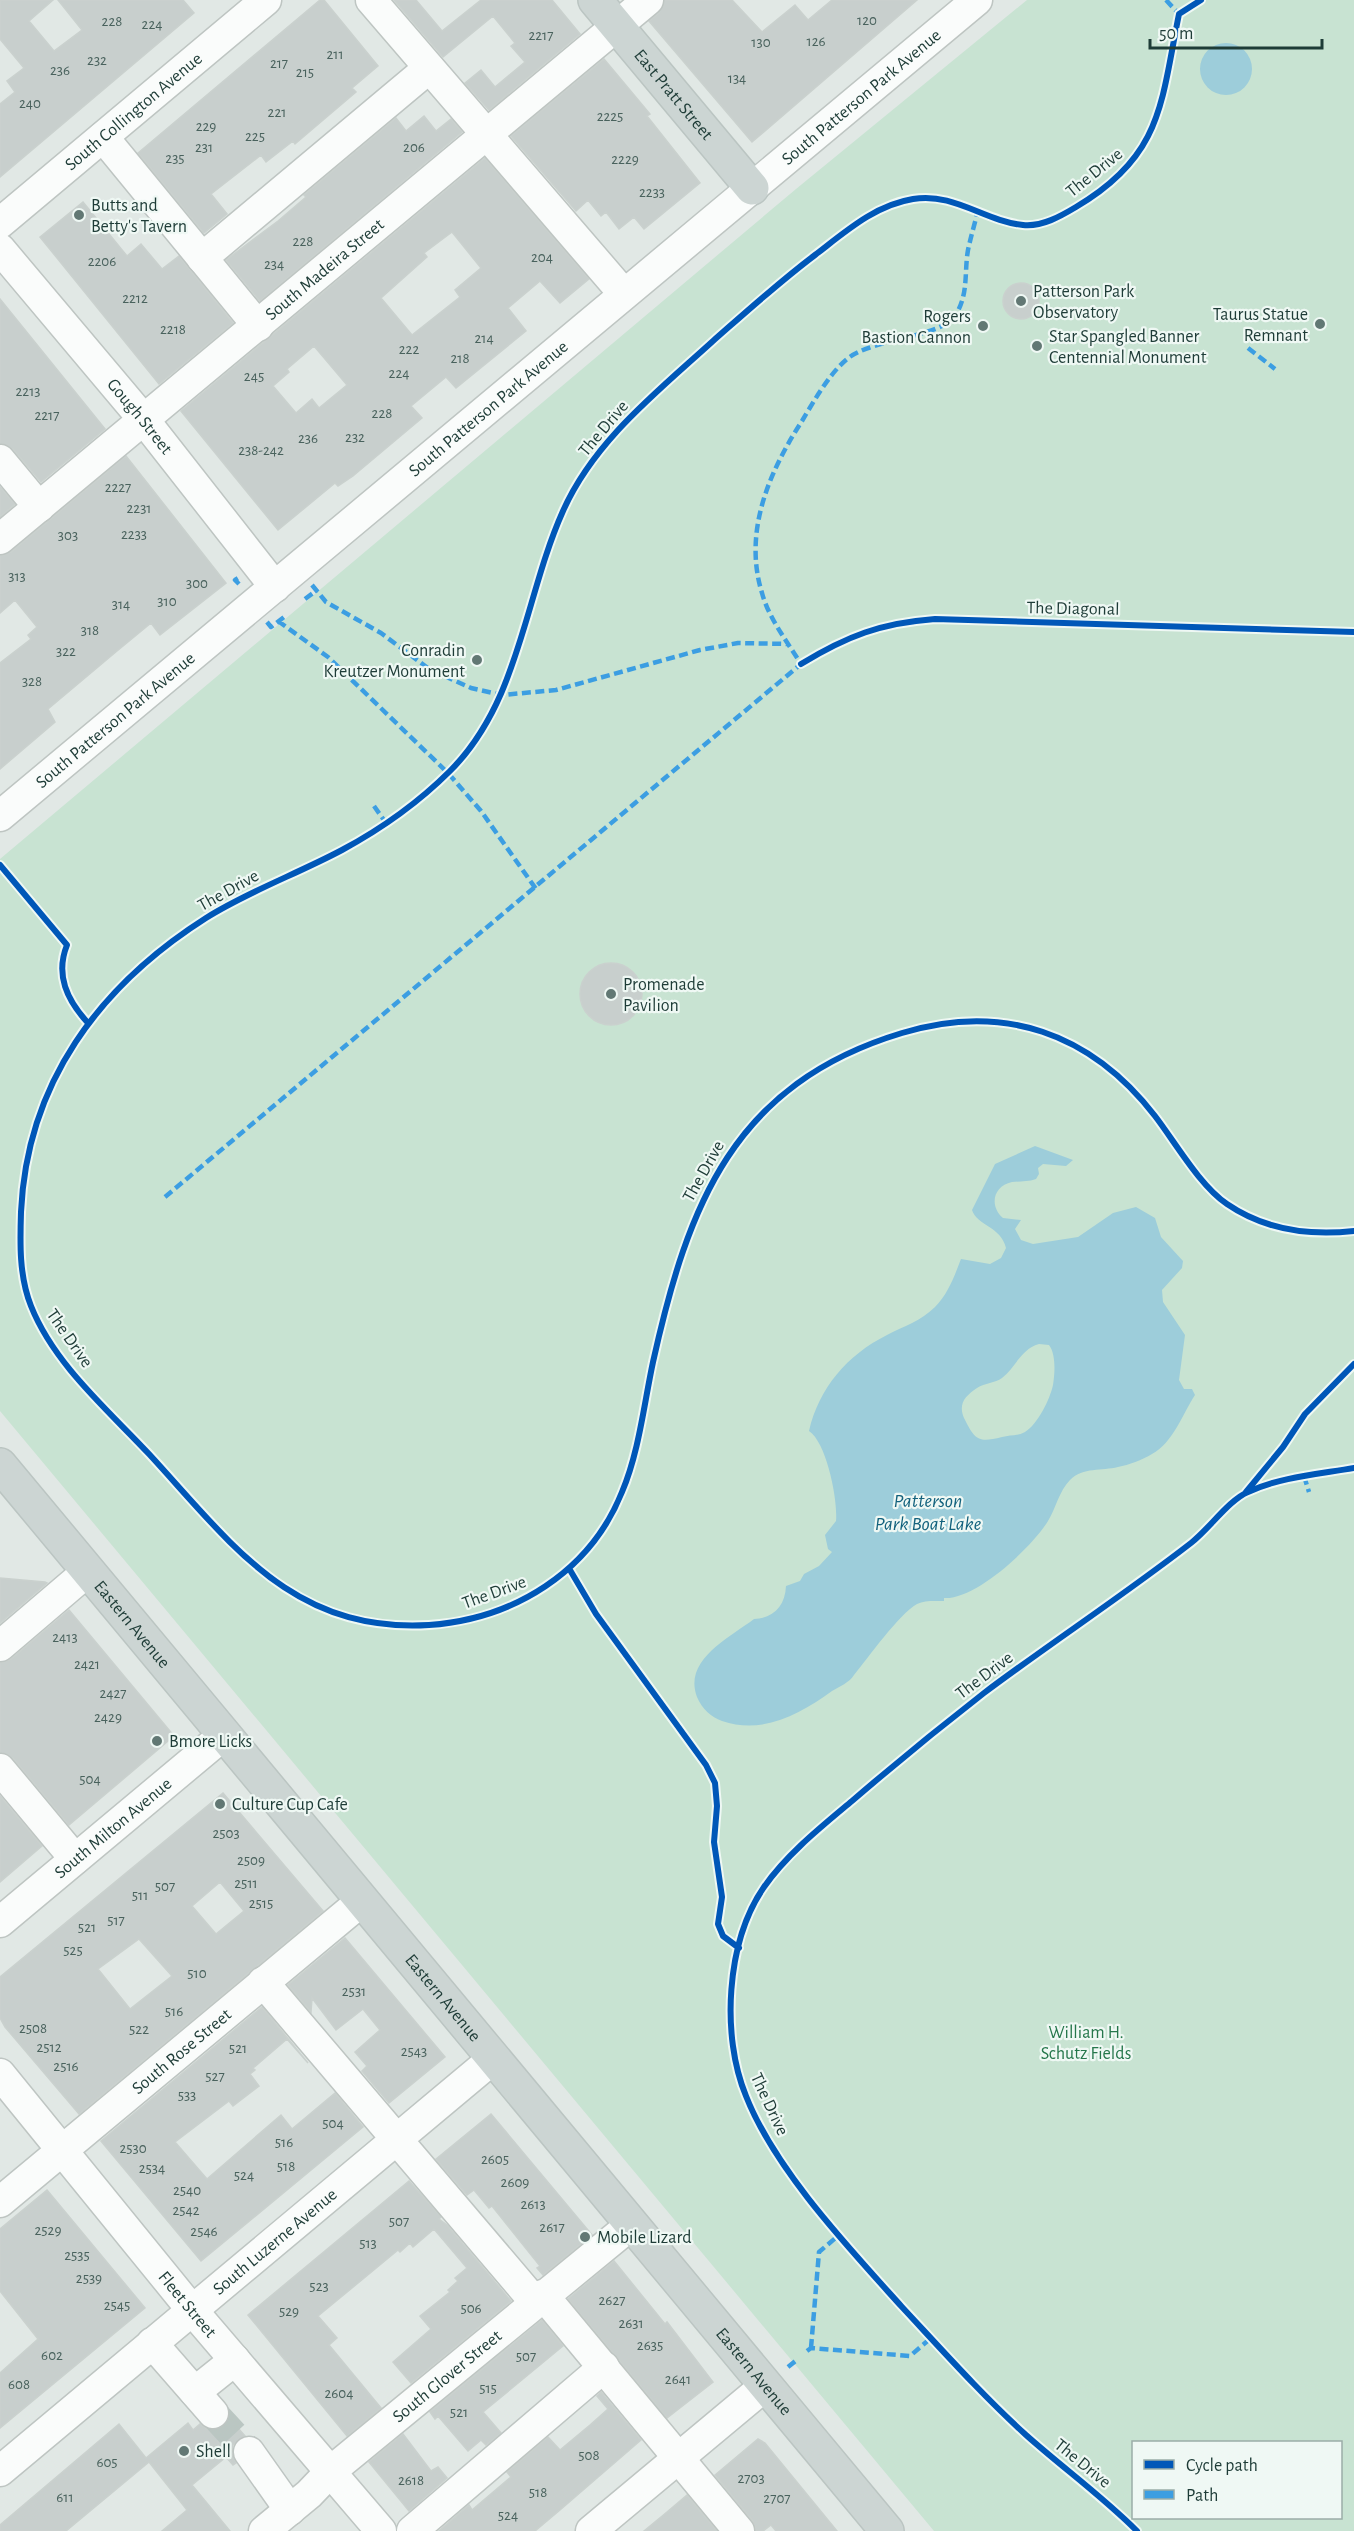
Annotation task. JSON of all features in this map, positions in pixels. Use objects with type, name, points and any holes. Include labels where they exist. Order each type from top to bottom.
[{"type":"main road","name":"East Pratt Street","points":[[595,0],[752,188]]},
{"type":"main road","name":"Eastern Avenue","points":[[0,1465],[887,2531]]},
{"type":"street","name":"South Collington Avenue","points":[[0,223],[266,0]]},
{"type":"street","points":[[371,0],[624,294]]},
{"type":"street","name":"South Madeira Street","points":[[0,539],[648,0]]},
{"type":"street","name":"South Patterson Park Avenue","points":[[0,816],[977,0]]},
{"type":"street","points":[[202,258],[429,68]]},
{"type":"street","points":[[103,137],[258,326]]},
{"type":"street","name":"Gough Street","points":[[0,249],[144,420],[275,587]]},
{"type":"street","points":[[0,460],[39,507]]},
{"type":"street","points":[[0,1646],[88,1571]]},
{"type":"street","name":"South Milton Avenue","points":[[0,1922],[225,1734]]},
{"type":"street","points":[[0,1769],[75,1859]]},
{"type":"street","name":"South Rose Street","points":[[0,2202],[363,1900]]},
{"type":"street","points":[[263,1982],[397,2139],[604,2367],[738,2531]]},
{"type":"street","name":"South Luzerne Avenue","points":[[0,2470],[494,2058]]},
{"type":"street","name":"Fleet Street","points":[[0,2074],[192,2310],[381,2531]]},
{"type":"street","name":"South Glover Street","points":[[264,2531],[331,2471],[632,2224]]},
{"type":"street","points":[[152,2343],[204,2403],[236,2360]]},
{"type":"street","points":[[412,2531],[604,2367]]},
{"type":"street","points":[[591,2531],[766,2385]]},
{"type":"street","points":[[290,2510],[256,2461],[303,2439]]},
{"type":"green space","name":"William H. Schutz Fields","points":[[1027,0],[1354,0],[1354,2531],[934,2531],[0,1411],[0,859],[796,189]]},
{"type":"water","points":[[1221,43],[1231,43],[1245,50],[1252,69],[1245,88],[1231,95],[1221,95],[1211,91],[1204,84],[1200,74],[1200,64],[1204,54],[1211,47]]},
{"type":"water","name":"Patterson Park Boat Lake","points":[[1035,1146],[1073,1160],[1066,1166],[1043,1164],[1038,1168],[1039,1174],[1036,1179],[1006,1184],[997,1192],[996,1208],[1003,1218],[1021,1220],[1015,1229],[1021,1240],[1033,1244],[1078,1237],[1113,1213],[1136,1207],[1155,1218],[1161,1237],[1183,1261],[1182,1268],[1162,1290],[1163,1302],[1185,1335],[1179,1380],[1184,1389],[1192,1389],[1195,1395],[1172,1435],[1159,1449],[1131,1464],[1087,1471],[1075,1476],[1063,1489],[1051,1516],[1040,1532],[1002,1570],[972,1590],[944,1598],[944,1601],[920,1603],[910,1609],[884,1637],[852,1678],[844,1684],[807,1707],[780,1720],[752,1725],[737,1725],[722,1721],[704,1709],[697,1697],[694,1684],[696,1672],[702,1661],[721,1642],[754,1619],[767,1616],[777,1610],[781,1605],[786,1586],[800,1581],[804,1574],[819,1566],[832,1552],[828,1549],[825,1535],[836,1521],[833,1487],[821,1447],[809,1431],[820,1401],[837,1374],[859,1352],[918,1320],[940,1302],[961,1259],[990,1264],[1001,1258],[1006,1248],[1003,1241],[999,1235],[979,1220],[972,1210],[995,1164]],"holes":[[[1049,1345],[1054,1358],[1053,1385],[1039,1417],[1030,1428],[1017,1435],[987,1440],[978,1438],[962,1413],[962,1404],[966,1397],[980,1386],[1002,1378],[1033,1346]]]},
{"type":"building","points":[[0,0],[53,0],[29,21],[54,51],[82,30],[58,0],[183,0],[194,13],[0,177],[0,104],[15,92],[7,81],[24,68],[0,39]]},
{"type":"building","points":[[320,0],[324,0],[378,66],[352,88],[356,92],[295,144],[293,141],[266,162],[261,155],[211,194],[227,214],[204,233],[138,153]]},
{"type":"building","points":[[394,0],[416,0],[442,31],[481,0],[552,0],[580,34],[489,110],[465,83],[481,70],[495,87],[525,62],[511,46],[515,43],[493,16],[443,57]]},
{"type":"building","points":[[665,0],[732,0],[762,32],[795,5],[808,20],[832,0],[917,0],[752,142],[649,21],[659,13]]},
{"type":"building","points":[[604,59],[650,114],[647,116],[700,183],[644,229],[634,217],[619,229],[606,212],[601,216],[588,200],[576,211],[511,136]]},
{"type":"building","points":[[424,116],[436,131],[451,119],[462,132],[260,301],[226,260],[278,221],[306,197],[304,195],[396,118],[406,131]]},
{"type":"building","points":[[485,158],[589,279],[560,303],[540,281],[508,308],[526,331],[456,388],[446,377],[411,406],[422,418],[353,476],[338,486],[335,483],[278,530],[181,411]],"holes":[[[452,232],[481,268],[455,290],[460,297],[412,335],[381,298],[427,257],[424,253]],[[314,346],[347,385],[319,408],[312,399],[296,413],[273,386],[289,372],[287,369]]]},
{"type":"building","points":[[83,202],[127,256],[141,244],[162,269],[179,256],[233,323],[159,384],[40,237]]},
{"type":"building","name":"Patterson Park Observatory","points":[[1021,283],[1034,288],[1039,301],[1034,314],[1021,319],[1008,314],[1003,301],[1008,288]]},
{"type":"building","points":[[0,299],[105,429],[41,482],[13,449],[0,443]]},
{"type":"building","points":[[126,456],[226,583],[160,635],[151,623],[48,709],[55,722],[0,769],[0,663],[31,639],[28,635],[37,627],[15,600],[0,613],[0,556],[11,552]]},
{"type":"building","points":[[0,487],[15,504],[0,517]]},
{"type":"building","name":"Promenade Pavilion","points":[[611,963],[623,965],[633,972],[640,982],[642,994],[640,1006],[633,1016],[623,1023],[611,1025],[599,1023],[589,1016],[582,1006],[580,994],[582,982],[589,972],[599,965]]},
{"type":"building","points":[[0,1578],[45,1582],[47,1583],[0,1623]]},
{"type":"building","points":[[69,1610],[174,1736],[69,1825],[13,1758],[0,1752],[0,1663],[11,1659]]},
{"type":"building","points":[[223,1793],[323,1911],[79,2114],[5,2027],[0,2018],[0,1977]],"holes":[[[220,1882],[244,1911],[216,1934],[192,1906]],[[139,1939],[172,1976],[130,2009],[98,1969]]]},
{"type":"building","points":[[0,1796],[42,1846],[0,1882]]},
{"type":"building","points":[[345,1938],[445,2057],[389,2103],[362,2071],[367,2066],[355,2052],[380,2030],[363,2009],[336,2030],[312,1998],[311,2012],[288,1985]]},
{"type":"building","points":[[262,2007],[308,2063],[287,2039],[253,2068],[255,2070],[250,2074],[259,2086],[233,2106],[229,2101],[175,2142],[207,2179],[281,2115],[292,2129],[335,2093],[363,2127],[201,2261],[101,2141]]},
{"type":"building","points":[[491,2114],[592,2235],[543,2275],[537,2268],[540,2266],[492,2206],[489,2208],[474,2190],[467,2195],[436,2159]]},
{"type":"building","points":[[409,2181],[511,2301],[411,2383],[393,2362],[431,2329],[420,2316],[450,2292],[448,2290],[458,2281],[455,2278],[467,2268],[434,2229],[413,2247],[410,2243],[400,2252],[398,2250],[318,2316],[337,2338],[329,2345],[381,2408],[347,2436],[248,2315]]},
{"type":"building","points":[[47,2190],[145,2308],[0,2428],[0,2373],[38,2339],[0,2291],[0,2229]]},
{"type":"building","points":[[614,2261],[665,2324],[667,2322],[713,2382],[667,2418],[568,2299]]},
{"type":"building","points":[[542,2320],[563,2346],[483,2412],[501,2433],[486,2445],[481,2440],[468,2451],[438,2416],[435,2419],[430,2412]]},
{"type":"building","points":[[601,2392],[641,2440],[560,2510],[535,2531],[439,2531],[469,2505],[472,2510],[511,2477],[507,2472],[548,2437],[560,2450],[590,2425],[608,2409],[597,2396]]},
{"type":"building","points":[[229,2418],[245,2436],[233,2445],[232,2454],[236,2463],[233,2465],[226,2457],[192,2485],[230,2531],[162,2531],[187,2510],[149,2462],[66,2531],[0,2531],[0,2525],[119,2424],[146,2458],[188,2423],[193,2430],[200,2424],[207,2429],[216,2430],[224,2426]]},
{"type":"building","points":[[403,2434],[431,2471],[438,2467],[447,2478],[409,2511],[369,2462]]},
{"type":"building","points":[[758,2439],[765,2443],[837,2531],[776,2531],[771,2525],[763,2531],[756,2531],[752,2520],[715,2475]]},
{"type":"building","points":[[687,2495],[717,2531],[644,2531],[667,2512]]},
{"type":"tunnel","points":[[213,2413],[249,2452]]},
{"type":"marked path","points":[[1166,0],[1179,14]]},
{"type":"marked path","points":[[165,1197],[801,664],[769,612],[757,570],[758,525],[762,503],[770,482],[790,441],[817,397],[834,372],[847,359],[872,347],[936,329],[955,316],[964,292],[968,250],[978,210]]},
{"type":"marked path","points":[[1248,348],[1275,369]]},
{"type":"marked path","points":[[239,584],[235,580],[240,577]]},
{"type":"marked path","points":[[312,585],[326,602],[381,633],[429,669],[471,688],[502,695],[556,690],[700,650],[738,643],[788,644]]},
{"type":"marked path","points":[[305,599],[317,590]]},
{"type":"marked path","points":[[267,622],[271,627],[284,617]]},
{"type":"marked path","points":[[278,621],[328,657],[448,773],[481,811],[536,889]]},
{"type":"marked path","points":[[374,806],[386,823]]},
{"type":"marked path","points":[[1304,1476],[1309,1492]]},
{"type":"marked path","points":[[811,2348],[819,2252],[839,2235]]},
{"type":"marked path","points":[[807,2351],[811,2348],[910,2356],[931,2338]]},
{"type":"marked path","points":[[788,2367],[798,2359]]},
{"type":"cycle path","name":"The Drive","points":[[1201,0],[1179,14],[1161,100],[1142,147],[1126,168],[1105,188],[1058,217],[1044,223],[1030,225],[1009,222],[956,203],[928,198],[899,202],[873,213],[849,229],[763,297],[649,399],[609,440],[576,486],[563,511],[550,544],[518,647],[492,713],[473,743],[450,771],[412,804],[371,833],[325,859],[222,908],[168,945],[133,974],[102,1007],[76,1042],[54,1080],[37,1121],[26,1165],[21,1212],[22,1271],[31,1306],[41,1327],[67,1366],[238,1550],[269,1576],[302,1598],[339,1614],[381,1624],[429,1625],[460,1621],[491,1613],[519,1601],[545,1586],[569,1568],[590,1546],[608,1520],[628,1477],[667,1305],[683,1252],[703,1202],[727,1158],[758,1118],[797,1084],[844,1055],[902,1033],[939,1024],[975,1021],[1010,1024],[1042,1032],[1073,1045],[1103,1064],[1130,1087],[1155,1116],[1207,1186],[1227,1204],[1257,1220],[1288,1229],[1321,1233],[1354,1231]]},
{"type":"cycle path","name":"The Diagonal","points":[[801,664],[865,632],[898,624],[935,619],[1354,632]]},
{"type":"cycle path","points":[[0,865],[67,945],[62,967],[65,987],[74,1005],[88,1023]]},
{"type":"cycle path","points":[[1246,1492],[1283,1447],[1305,1414],[1354,1364]]},
{"type":"cycle path","name":"The Drive","points":[[1137,2531],[1026,2435],[978,2388],[859,2260],[794,2180],[759,2124],[738,2072],[731,2018],[731,1990],[735,1961],[751,1909],[764,1887],[783,1863],[828,1821],[950,1719],[1191,1543],[1241,1496],[1260,1487],[1287,1479],[1354,1468]]},
{"type":"cycle path","points":[[570,1570],[596,1614],[706,1765],[715,1783],[717,1806],[714,1842],[722,1897],[718,1924],[723,1936],[739,1948]]},
{"type":"place","name":"Butts and Betty's Tavern","points":[[79,215]]},
{"type":"place","name":"Patterson Park Observatory","points":[[1021,301]]},
{"type":"place","name":"Taurus Statue Remnant","points":[[1320,324]]},
{"type":"place","name":"Rogers Bastion Cannon","points":[[983,326]]},
{"type":"place","name":"Star Spangled Banner Centennial Monument","points":[[1037,346]]},
{"type":"place","name":"Conradin Kreutzer Monument","points":[[477,660]]},
{"type":"place","name":"Promenade Pavilion","points":[[611,994]]},
{"type":"place","name":"Bmore Licks","points":[[157,1741]]},
{"type":"place","name":"Culture Cup Cafe","points":[[220,1804]]},
{"type":"place","name":"Mobile Lizard","points":[[585,2237]]},
{"type":"place","name":"Shell","points":[[184,2451]]}]
